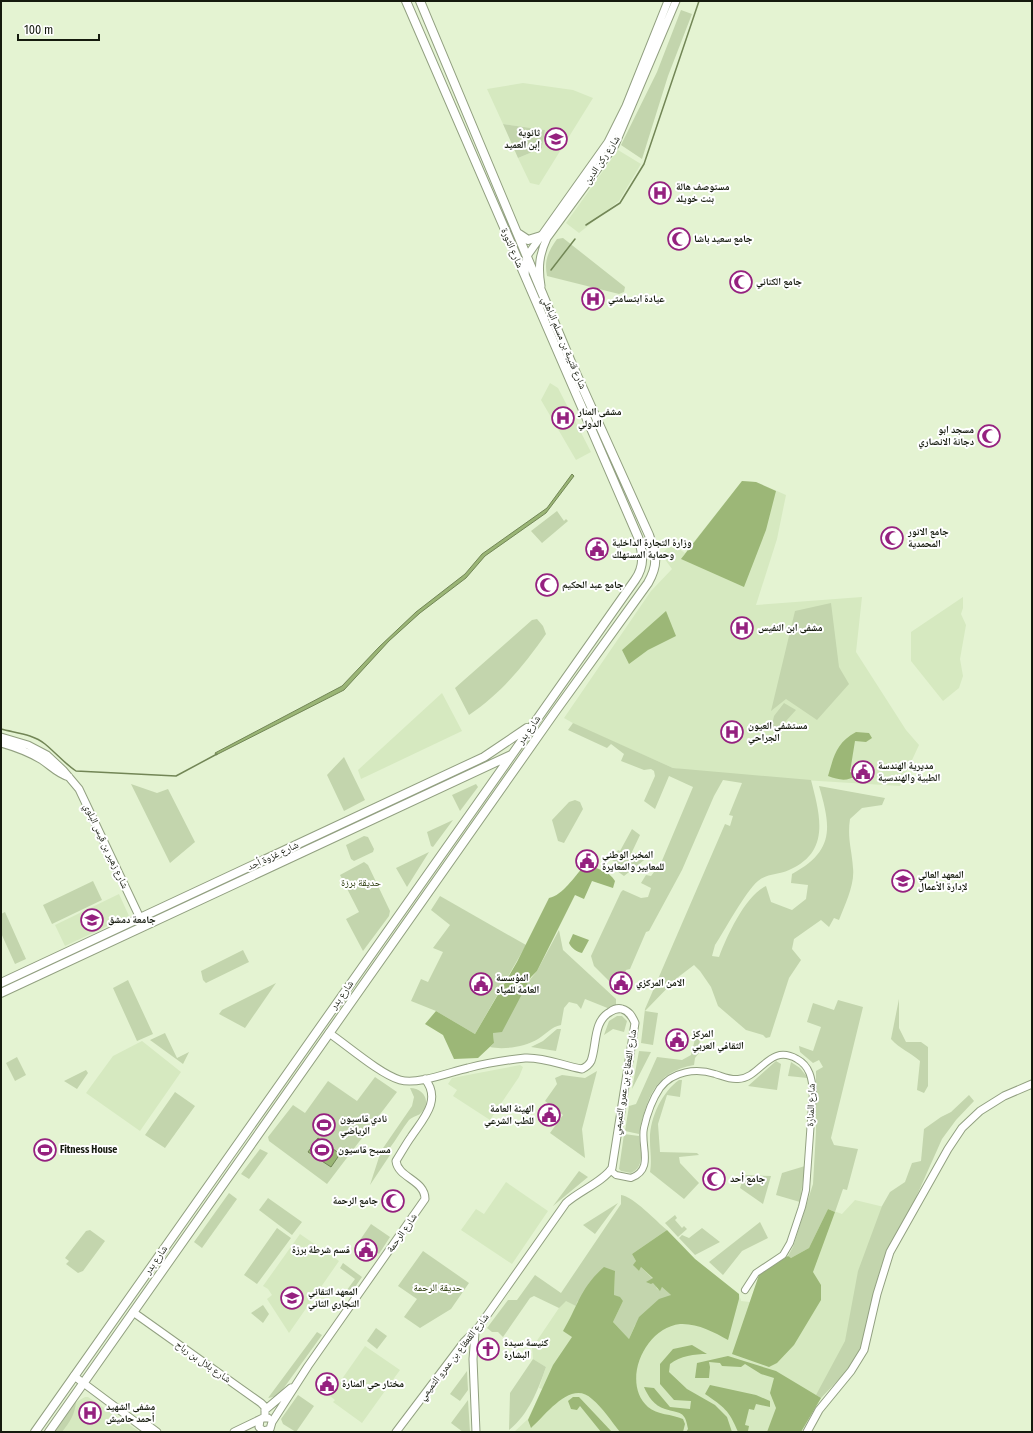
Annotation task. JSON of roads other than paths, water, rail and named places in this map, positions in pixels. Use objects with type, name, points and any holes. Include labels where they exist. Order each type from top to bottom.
[{"type":"main road","points":[[406,1],[495,207],[499,209],[518,249],[527,253],[524,271],[530,289]]},
{"type":"main road","points":[[420,1],[518,233],[528,240],[544,237]]},
{"type":"main road","name":"شارع ركن الدين","points":[[543,294],[538,269],[544,237],[608,142],[626,106],[668,1]]},
{"type":"main road","name":"شارع ركن الدين","points":[[527,253],[544,237],[615,145],[676,1]]},
{"type":"main road","name":"شارع الثورة","points":[[495,207],[530,289]]},
{"type":"main road","name":"شارع الثورة","points":[[518,233],[527,253]]},
{"type":"main road","name":"شارع قتيبة بن مسلم الباهلي","points":[[527,253],[543,294],[649,535],[654,548],[656,562]]},
{"type":"main road","name":"شارع قتيبة بن مسلم الباهلي","points":[[530,289],[638,537],[643,555]]},
{"type":"main road","points":[[643,555],[650,555],[656,562]]},
{"type":"main road","name":"شارع بدر","points":[[35,1432],[638,576],[643,555]]},
{"type":"main road","name":"شارع بدر","points":[[49,1432],[86,1385],[133,1312],[530,747],[648,583],[656,562]]},
{"type":"main road","points":[[638,576],[642,581],[648,583]]},
{"type":"main road","name":"شارع غزوة أحد","points":[[1,983],[493,752],[528,728],[539,716]]},
{"type":"main road","name":"شارع زهير بن قيس البلوي","points":[[1,737],[28,745],[47,755],[63,770],[79,789],[140,918]]},
{"type":"main road","points":[[1,743],[16,747],[34,755],[58,772],[69,777]]},
{"type":"main road","name":"شارع غزوة أحد","points":[[1,993],[478,769],[530,747]]},
{"type":"main road","points":[[493,752],[504,751],[511,755],[518,764]]},
{"type":"main road","points":[[478,769],[490,772],[493,781]]},
{"type":"main road","name":"شارع القعقاع بن عمرو التميمي","points":[[329,1033],[396,1079],[406,1082],[425,1079],[490,1063],[524,1058],[538,1058],[568,1066],[585,1068],[591,1060],[599,1024],[611,1011],[620,1008],[625,1010],[633,1019],[634,1027],[610,1170],[566,1203],[475,1332],[459,1348],[396,1432]]},
{"type":"main road","points":[[320,1027],[329,1033]]},
{"type":"main road","name":"شارع الرحمة","points":[[271,1428],[296,1384],[425,1199],[423,1190],[398,1168],[396,1161],[428,1113],[432,1103],[430,1088],[425,1079]]},
{"type":"main road","points":[[807,1432],[819,1410],[851,1371],[864,1350],[877,1294],[890,1252],[948,1148],[962,1128],[980,1111],[1004,1096],[1032,1084]]},
{"type":"main road","name":"شارع بلال بن رباح","points":[[133,1312],[261,1403],[263,1416]]},
{"type":"main road","points":[[475,1332],[474,1359],[476,1432]]},
{"type":"main road","points":[[459,1348],[462,1346],[467,1348],[474,1359]]},
{"type":"main road","points":[[74,1376],[102,1399],[149,1432]]},
{"type":"main road","name":"شارع الرحمة","points":[[234,1432],[263,1416],[296,1384]]},
{"type":"main road","points":[[86,1385],[104,1395],[157,1432]]},
{"type":"main road","points":[[263,1416],[269,1418],[271,1428],[267,1431],[259,1431],[258,1424],[263,1416]]},
{"type":"street","name":"شارع المنارة","points":[[610,1170],[616,1175],[631,1178],[642,1170],[646,1161],[644,1128],[651,1104],[660,1088],[673,1077],[688,1072],[702,1072],[738,1079],[747,1077],[768,1060],[777,1055],[788,1055],[801,1062],[811,1075],[813,1092],[803,1203],[790,1243],[783,1255],[756,1273],[745,1290]]},
{"type":"waterway","points":[[586,225],[620,203],[644,164],[699,1]]},
{"type":"waterway","points":[[551,270],[575,239]]},
{"type":"waterway","points":[[1,729],[35,738],[49,747],[76,771],[176,776],[217,754]]},
{"type":"place","name":"ثانوية إبن العميد","points":[[556,139]]},
{"type":"place","name":"مستوصف هالة بنت خويلد","points":[[660,193]]},
{"type":"place","name":"جامع سعيد باشا","points":[[679,239]]},
{"type":"place","name":"جامع الكناني","points":[[741,282]]},
{"type":"place","name":"عيادة ابتسامتي","points":[[593,299]]},
{"type":"place","name":"مشفى المنار الدولي","points":[[563,418]]},
{"type":"place","name":"مسجد ابو دجانة الانصاري","points":[[989,436]]},
{"type":"place","name":"جامع الانور المحمدية","points":[[892,538]]},
{"type":"place","name":"وزارة التجارة الداخلية وحماية المستهلك","points":[[597,549]]},
{"type":"place","name":"جامع عبد الحكيم","points":[[547,585]]},
{"type":"place","name":"مشفى ابن النفيس","points":[[742,628]]},
{"type":"place","name":"مستشفى العيون الجراحي","points":[[732,732]]},
{"type":"place","name":"مديرية الهندسة الطبية والهندسية","points":[[863,772]]},
{"type":"place","name":"المخبر الوطني للمعايير والمعايرة","points":[[587,861]]},
{"type":"place","name":"المعهد العالي لإدارة الأعمال","points":[[903,881]]},
{"type":"place","name":"جامعة دمشق","points":[[92,920]]},
{"type":"place","name":"الامن المركزي","points":[[621,983]]},
{"type":"place","name":"المؤسسة العامة للمياه","points":[[481,984]]},
{"type":"place","name":"المركز الثقافي العربي","points":[[677,1040]]},
{"type":"place","name":"الهيئة العامة للطب الشرعي","points":[[549,1115]]},
{"type":"place","name":"نادي قاسيون الرياضي","points":[[324,1125]]},
{"type":"place","name":"Fitness House","points":[[45,1150]]},
{"type":"place","name":"مسبح قاسيون","points":[[322,1150]]},
{"type":"place","name":"جامع أحد","points":[[714,1179]]},
{"type":"place","name":"جامع الرحمة","points":[[393,1201]]},
{"type":"place","name":"قسم شرطة برزة","points":[[366,1250]]},
{"type":"place","name":"المعهد التقاني التجاري الثاني","points":[[292,1298]]},
{"type":"place","name":"كنيسة سيدة البشارة","points":[[488,1349]]},
{"type":"place","name":"مختار حي المنارة","points":[[327,1384]]},
{"type":"place","name":"مشفى الشهيد أحمد حاميش","points":[[90,1413]]},
{"type":"park label","name":"حديقة برزة","points":[[361,883]]},
{"type":"park label","name":"حديقة الرحمة","points":[[438,1288]]}]
